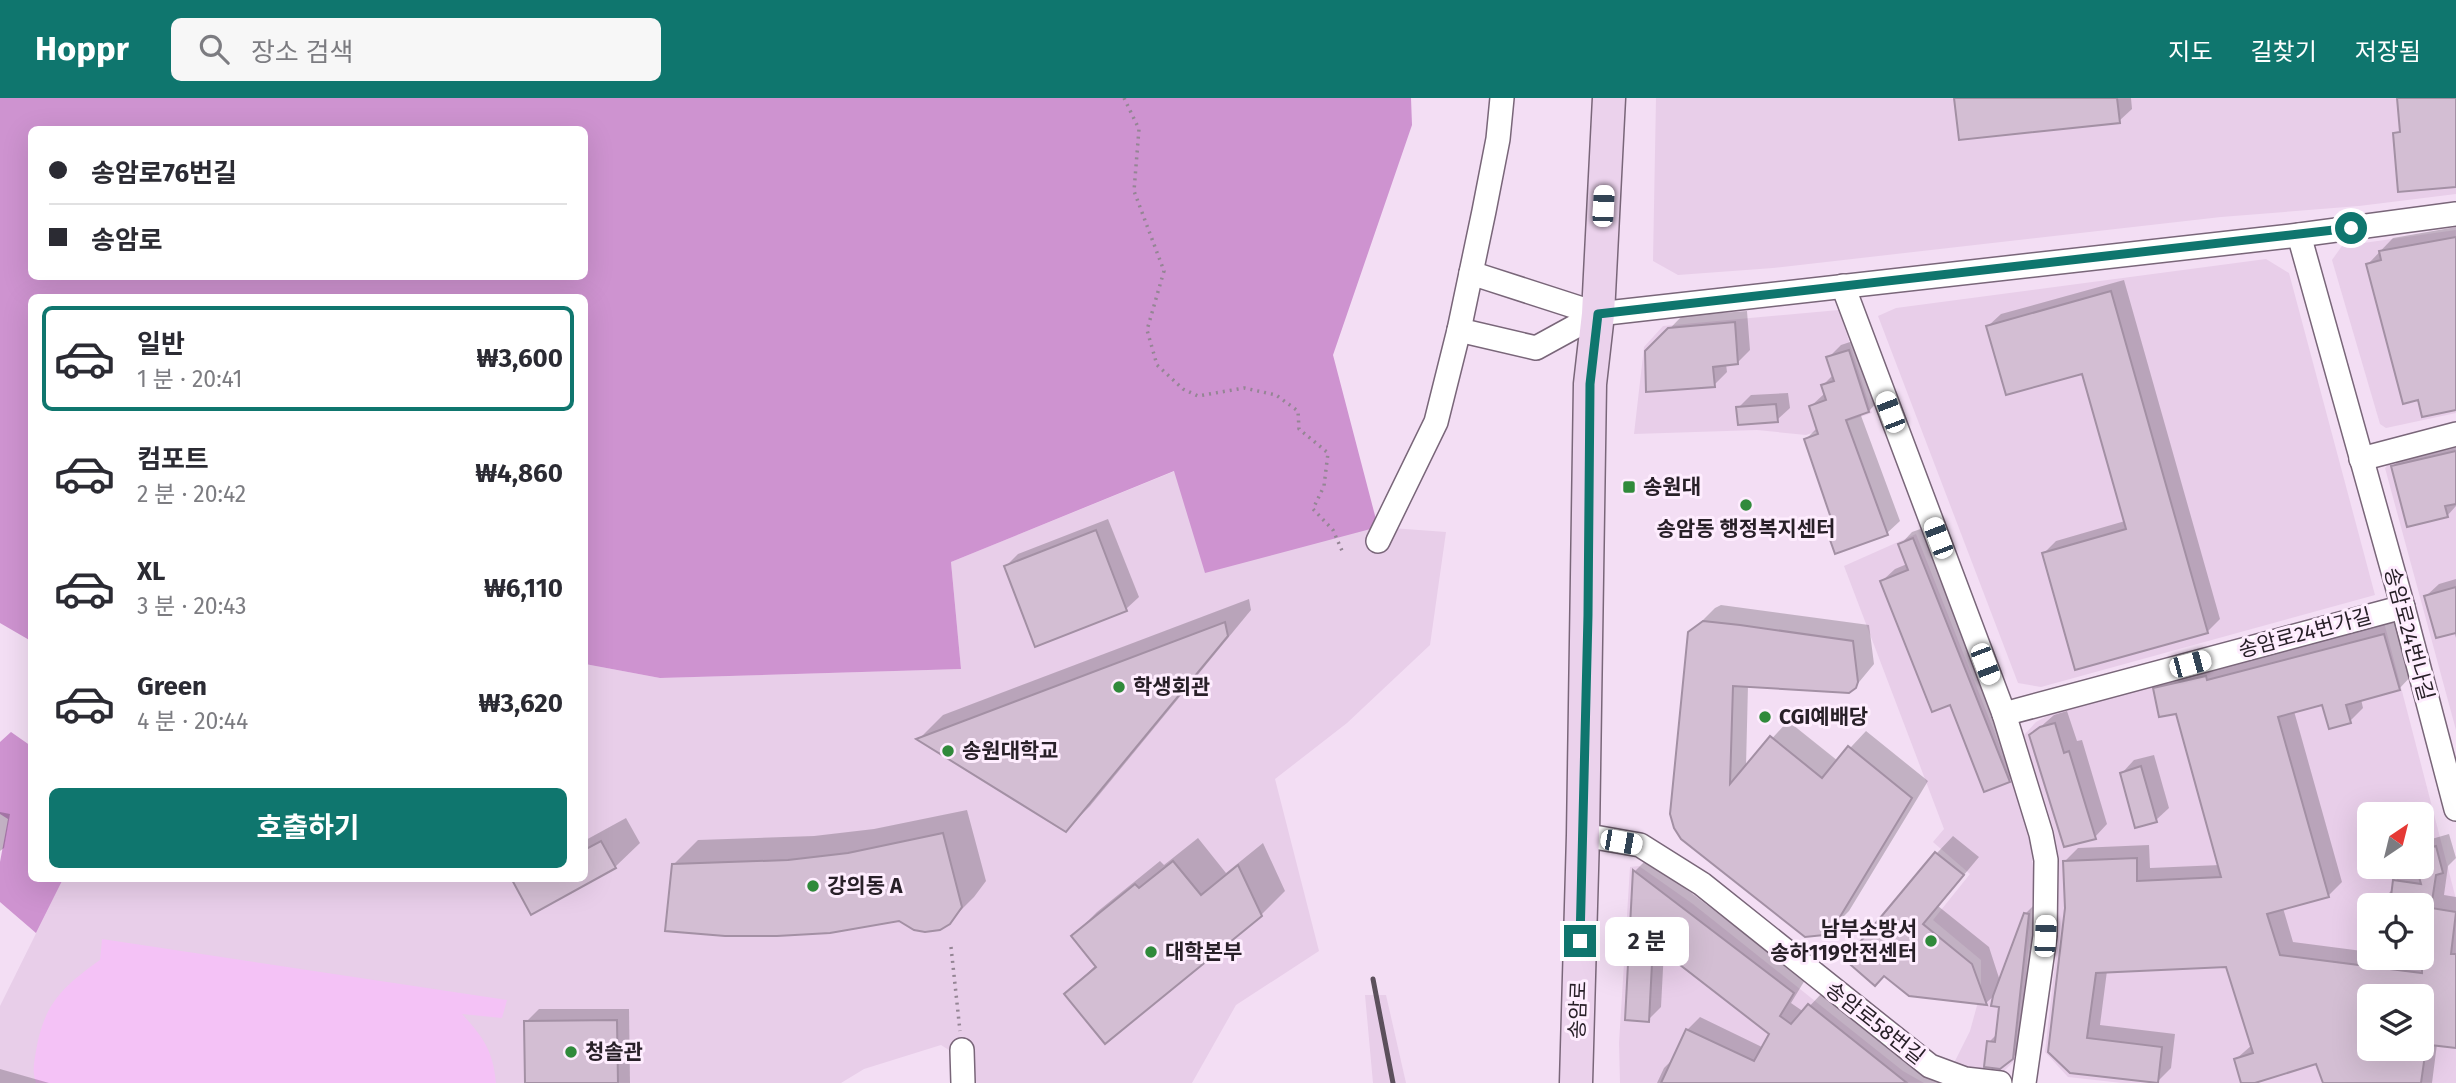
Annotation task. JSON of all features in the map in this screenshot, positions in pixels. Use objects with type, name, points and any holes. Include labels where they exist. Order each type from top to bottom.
[{"type":"main road","name":"송암로","points":[[1576,1083],[1590,384],[1598,314],[1609,98]]},
{"type":"street","points":[[1378,541],[1436,422],[1471,273],[1497,139],[1502,98]]},
{"type":"street","points":[[1459,330],[1536,348],[1598,314],[2299,235],[2456,214]]},
{"type":"street","name":"송암로24번나길","points":[[2299,235],[2403,607],[2456,809]]},
{"type":"street","points":[[1471,273],[1598,314]]},
{"type":"street","points":[[1843,286],[2004,714],[2041,834],[2046,860],[2045,936],[2024,1083]]},
{"type":"street","points":[[2361,459],[2456,434]]},
{"type":"street","name":"송암로24번가길","points":[[2004,714],[2403,607]]},
{"type":"street","name":"송암로58번길","points":[[1583,835],[1640,845],[1702,884],[1930,1066],[1965,1079],[2000,1083]]},
{"type":"street","points":[[962,1050],[963,1083]]},
{"type":"path","points":[[1125,98],[1139,129],[1134,191],[1164,271],[1147,330],[1157,365],[1184,389],[1198,397],[1244,388],[1276,395],[1298,411],[1299,429],[1328,453],[1324,486],[1313,509],[1333,530],[1343,553]]},
{"type":"path","points":[[951,947],[962,1050]]},
{"type":"shaded area","points":[[0,98],[1411,98],[1412,125],[1333,355],[1378,527],[1205,573],[1174,471],[951,562],[961,669],[660,678],[588,665],[588,294],[28,294],[28,639],[0,623]]},
{"type":"shaded area","points":[[1656,98],[2456,98],[2456,194],[2359,206],[2221,217],[1773,268],[1678,275],[1653,261]]},
{"type":"shaded area","points":[[2456,230],[2456,413],[2386,428],[2380,424],[2332,260],[2342,246]]},
{"type":"shaded area","points":[[2266,259],[2289,273],[2375,595],[2041,687],[2018,683],[1878,316],[1896,308]]},
{"type":"shaded area","points":[[1839,310],[1872,413],[1806,435],[1757,430],[1634,434],[1644,347],[1663,326]]},
{"type":"shaded area","points":[[2456,448],[2456,730],[2385,468],[2390,463]]},
{"type":"shaded area","name":"송원대학교","points":[[1175,471],[1378,527],[1446,532],[1430,645],[1347,723],[1275,779],[1319,951],[1236,1005],[1192,1083],[974,1083],[973,1047],[952,1052],[941,1045],[864,1069],[841,1083],[0,1083],[0,1006],[62,882],[588,882],[588,665],[660,678],[961,669],[951,562]]},
{"type":"shaded area","points":[[1916,534],[1994,731],[2029,828],[2034,879],[2020,1050],[2014,1061],[1999,1076],[1953,1065],[1970,1031],[1981,991],[1981,960],[1933,920],[1970,874],[1933,842],[1944,829],[1844,566]]},
{"type":"shaded area","points":[[2384,622],[2431,802],[2357,802],[2357,879],[2434,879],[2434,814],[2456,899],[2456,1083],[2122,1083],[2068,1077],[2045,1052],[2058,937],[2059,859],[2054,831],[2024,735],[2036,722],[2049,715],[2159,682]]},
{"type":"shaded area","points":[[11,732],[28,744],[28,882],[62,882],[36,933],[0,902],[0,862],[8,819],[0,814],[0,742]]},
{"type":"shaded area","points":[[1639,866],[1693,904],[1903,1071],[1924,1083],[1620,1083],[1619,1043],[1630,867]]},
{"type":"shaded area","points":[[102,939],[507,1000],[502,1018],[462,1014],[486,1045],[496,1083],[36,1083],[34,1063],[44,1021],[65,988],[100,960]]},
{"type":"shaded area","points":[[1365,995],[1386,995],[1406,1083],[1373,1083]]},
{"type":"building","points":[[1954,98],[2117,98],[2120,123],[1959,140]]},
{"type":"building","points":[[2397,98],[2456,98],[2456,187],[2398,192],[2393,133],[2400,132]]},
{"type":"building","points":[[2456,237],[2456,410],[2422,417],[2418,400],[2403,404],[2366,264],[2381,260],[2379,251]]},
{"type":"building","points":[[2111,291],[2208,633],[2075,670],[2042,553],[2126,529],[2082,374],[2006,395],[1986,326]]},
{"type":"building","points":[[1735,322],[1738,364],[1713,367],[1715,387],[1646,392],[1645,351],[1668,328]]},
{"type":"building","points":[[1849,350],[1869,412],[1846,420],[1888,535],[1835,554],[1824,523],[1832,521],[1804,439],[1818,434],[1809,406],[1826,400],[1821,385],[1834,381],[1826,357]]},
{"type":"building","points":[[1776,404],[1778,422],[1738,425],[1736,407]]},
{"type":"building","points":[[2456,451],[2456,504],[2445,506],[2448,517],[2407,527],[2391,466]]},
{"type":"building","points":[[1096,530],[1127,611],[1035,647],[1004,566]]},
{"type":"building","points":[[1913,538],[2010,782],[1984,792],[1950,705],[1932,712],[1880,581],[1908,570],[1898,544]]},
{"type":"building","points":[[2456,587],[2456,633],[2436,638],[2424,596]]},
{"type":"building","points":[[1703,621],[1853,641],[1858,682],[1856,688],[1849,693],[1733,686],[1730,784],[1770,736],[1822,778],[1848,746],[1912,798],[1832,930],[1824,935],[1805,937],[1681,839],[1674,828],[1670,814],[1688,632]]},
{"type":"building","name":"학생회관","points":[[1225,622],[1228,636],[1066,832],[916,739]]},
{"type":"building","points":[[2384,634],[2400,690],[2346,705],[2351,723],[2329,729],[2322,705],[2278,717],[2329,897],[2267,914],[2280,955],[2357,965],[2357,970],[2422,973],[2422,970],[2434,970],[2434,908],[2456,912],[2451,954],[2456,954],[2456,1048],[2434,1045],[2434,984],[2357,984],[2357,1061],[2424,1061],[2421,1083],[2323,1083],[2316,1064],[2255,1083],[2241,1083],[2234,1059],[2253,1053],[2226,967],[2096,973],[2087,1038],[2162,1047],[2158,1083],[2070,1073],[2048,1052],[2065,908],[2063,861],[2137,858],[2137,881],[2221,877],[2176,714],[2159,717],[2153,688],[2206,676],[2207,680]]},
{"type":"building","points":[[2055,723],[2064,753],[2069,751],[2096,839],[2064,847],[2029,735],[2040,727]]},
{"type":"building","points":[[2141,766],[2157,822],[2135,828],[2120,773]]},
{"type":"building","name":"강의동 A","points":[[943,833],[962,907],[950,924],[940,930],[914,930],[899,921],[830,933],[777,936],[725,936],[665,931],[672,864],[788,860],[848,853]]},
{"type":"building","points":[[601,841],[616,868],[531,915],[513,882],[588,882],[588,848]]},
{"type":"building","points":[[2436,846],[2443,873],[2436,875],[2433,893],[2391,893],[2393,880],[2421,884],[2420,879],[2434,879]]},
{"type":"building","points":[[1935,852],[1964,875],[1923,924],[1972,964],[1987,1005],[1909,996],[1884,976],[1875,986],[1845,960]]},
{"type":"building","name":"대학본부","points":[[1173,861],[1201,895],[1238,865],[1262,916],[1105,1044],[1064,994],[1096,967],[1071,936],[1135,884],[1139,888]]},
{"type":"building","points":[[1633,870],[1794,993],[1780,1016],[1791,1024],[1808,1004],[1907,1083],[1661,1083],[1686,1029],[1754,1061],[1769,1034],[1653,944],[1649,1022],[1625,1020]]},
{"type":"building","points":[[2024,913],[2029,914],[2013,1059],[2000,1069],[1984,1067],[1987,1041],[1995,1042],[1999,1007],[1991,1006],[1993,996]]},
{"type":"building","name":"청솔관","points":[[617,1020],[618,1083],[525,1083],[524,1021]]},
{"type":"railway","points":[[1373,979],[1393,1083]]},
{"type":"place","name":"송원대","points":[[1629,487]]},
{"type":"place","name":"송암동 행정복지센터","points":[[1746,505]]},
{"type":"place","name":"학생회관","points":[[1119,687]]},
{"type":"place","name":"CGI예배당","points":[[1765,717]]},
{"type":"place","name":"송원대학교","points":[[948,751]]},
{"type":"place","name":"강의동 A","points":[[813,886]]},
{"type":"place","name":"남부소방서 송하119안전센터","points":[[1931,941]]},
{"type":"place","name":"대학본부","points":[[1151,952]]},
{"type":"place","name":"청솔관","points":[[571,1052]]},
{"type":"route","points":[[1580,941],[1588,615],[1590,384],[1598,314],[2351,228]]}]
